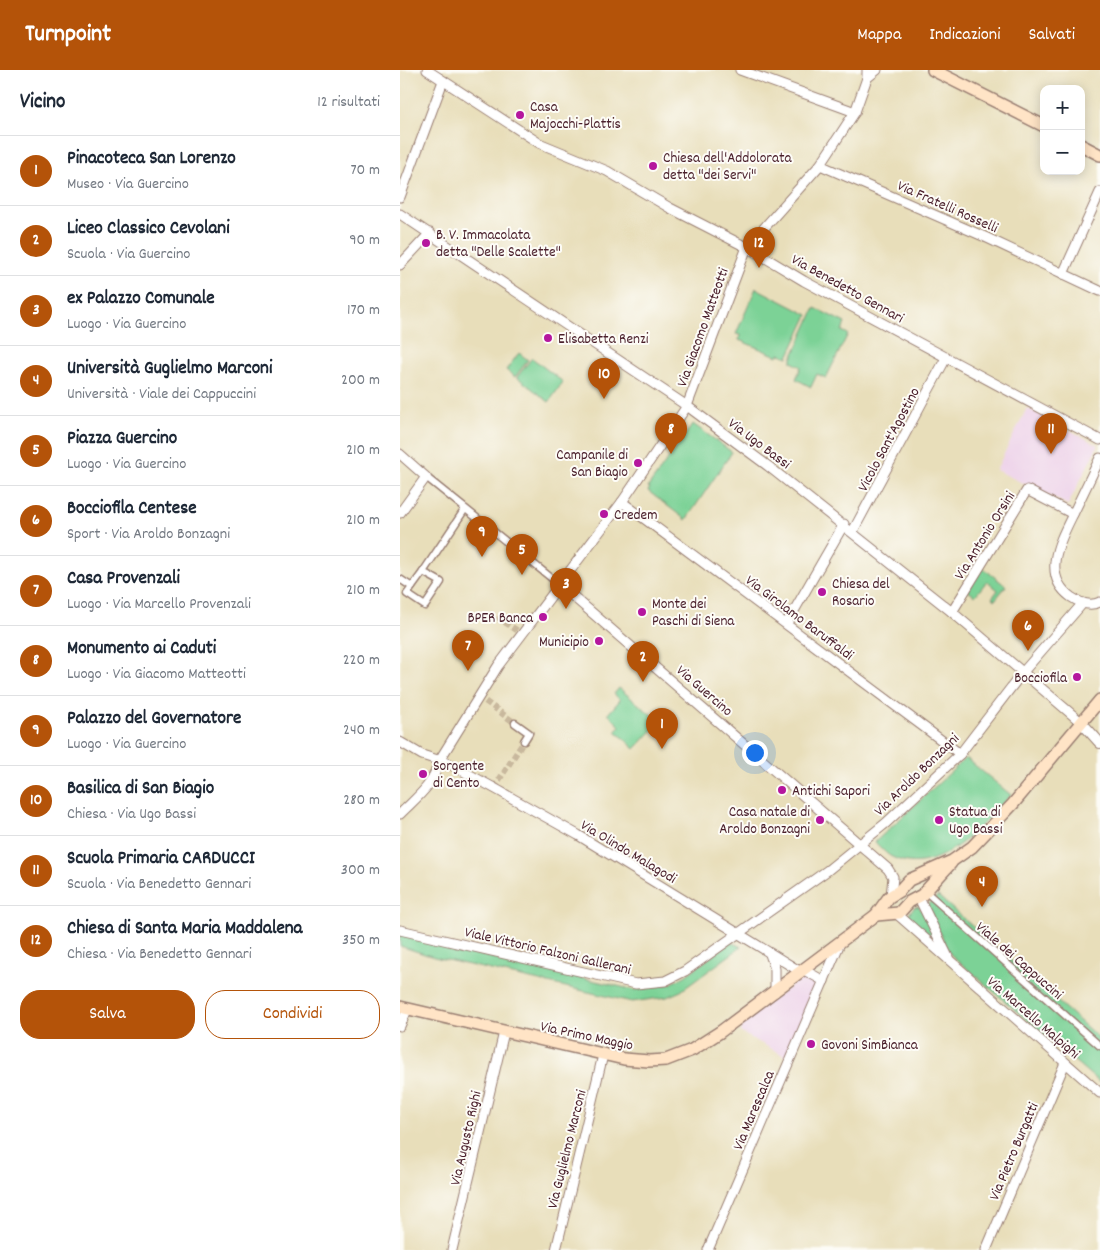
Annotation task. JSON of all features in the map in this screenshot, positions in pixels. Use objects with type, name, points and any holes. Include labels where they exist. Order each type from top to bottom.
[{"type":"main road","points":[[933,70],[1040,124]]},
{"type":"main road","points":[[1085,148],[1100,155]]},
{"type":"main road","points":[[891,907],[900,891],[913,879],[952,861],[972,847],[994,825],[1082,724],[1100,700]]},
{"type":"main road","points":[[891,907],[909,902],[922,894],[937,880],[952,861]]},
{"type":"main road","points":[[913,879],[924,884],[922,894]]},
{"type":"main road","name":"Via Primo Maggio","points":[[404,1008],[603,1055],[642,1061],[674,1058],[710,1039],[876,915],[891,907]]},
{"type":"street","name":"Via Benedetto Gennari","points":[[427,70],[539,143],[607,171],[670,208],[747,247],[804,281],[1100,440]]},
{"type":"street","points":[[740,70],[855,112]]},
{"type":"street","name":"Via Giacomo Matteotti","points":[[400,814],[435,777],[439,761],[520,633],[560,585],[622,502],[688,406],[747,247],[820,165],[855,112],[867,74],[877,70]]},
{"type":"street","points":[[400,197],[442,81]]},
{"type":"street","name":"Via Fratelli Rosselli","points":[[820,165],[984,237],[1100,291]]},
{"type":"street","points":[[1063,274],[1100,192]]},
{"type":"street","name":"Via Ugo Bassi","points":[[400,214],[688,406],[853,531],[952,612],[1082,724]]},
{"type":"street","points":[[400,265],[430,233]]},
{"type":"street","name":"Vicolo Sant'Agostino","points":[[853,531],[946,358]]},
{"type":"street","name":"Via Guercino","points":[[400,454],[560,585],[690,696],[888,869],[893,877]]},
{"type":"street","points":[[1100,458],[1058,546],[1055,572],[1063,590],[1083,603],[1092,605],[1100,602]]},
{"type":"street","points":[[400,512],[426,477]]},
{"type":"street","name":"Via Antonio Orsini","points":[[952,612],[1027,490],[1073,514]]},
{"type":"street","name":"Via Girolamo Baruffaldi","points":[[622,502],[787,623],[896,708],[960,754]]},
{"type":"street","points":[[423,572],[441,582],[425,606],[407,594],[465,509]]},
{"type":"street","points":[[787,623],[844,524]]},
{"type":"street","points":[[400,579],[412,587]]},
{"type":"street","name":"Via Aroldo Bonzagni","points":[[737,934],[860,846],[960,754],[1023,672],[1083,603]]},
{"type":"street","points":[[515,723],[529,733],[524,741]]},
{"type":"street","points":[[1082,724],[1100,743]]},
{"type":"street","name":"Via Olindo Malagodi","points":[[400,742],[422,755],[439,761],[494,788],[578,835],[770,954],[803,971]]},
{"type":"street","points":[[891,907],[893,877],[913,879]]},
{"type":"street","name":"Via Marcello Malpighi","points":[[922,894],[950,962]]},
{"type":"street","name":"Viale dei Cappuccini","points":[[922,894],[1100,1046]]},
{"type":"street","name":"Via Marcello Malpighi","points":[[891,907],[950,962],[1100,1092]]},
{"type":"street","name":"Viale Vittorio Falzoni Gallerani","points":[[400,930],[636,984],[665,981],[685,970],[737,934]]},
{"type":"street","name":"Via Marescalca","points":[[708,1250],[840,943]]},
{"type":"street","points":[[770,954],[775,970],[775,992]]},
{"type":"street","points":[[803,971],[824,981]]},
{"type":"street","points":[[400,1026],[404,1008]]},
{"type":"street","name":"Via Augusto Righi","points":[[452,1250],[504,1032]]},
{"type":"street","name":"Via Guglielmo Marconi","points":[[556,1250],[603,1055]]},
{"type":"street","name":"Via Pietro Burgatti","points":[[986,1250],[1066,1063]]},
{"type":"shaded area","points":[[1027,408],[1098,445],[1068,505],[996,470]]},
{"type":"shaded area","points":[[805,976],[820,984],[787,1057],[740,1032],[744,1020]]},
{"type":"green space","points":[[756,288],[808,315],[788,357],[780,354],[777,356],[739,340],[740,335],[736,334]]},
{"type":"green space","points":[[815,308],[845,323],[842,331],[848,334],[826,378],[817,374],[811,387],[796,379],[801,367],[792,362],[792,358]]},
{"type":"green space","points":[[519,353],[528,360],[515,377],[506,370]]},
{"type":"green space","points":[[532,358],[563,382],[549,402],[517,377]]},
{"type":"green space","points":[[693,424],[732,452],[686,520],[648,491],[650,488],[648,487]]},
{"type":"green space","points":[[983,568],[1006,586],[995,600],[992,598],[998,590],[987,581],[975,596],[968,591]]},
{"type":"green space","points":[[619,688],[660,722],[635,749],[616,731],[620,726],[608,714],[620,700],[614,694]]},
{"type":"green space","points":[[966,758],[1011,795],[973,833],[958,846],[943,855],[926,861],[909,862],[892,857],[885,852],[875,842]]},
{"type":"green space","points":[[938,896],[1100,1039],[1100,1083],[950,954],[927,905]]},
{"type":"green space","points":[[919,906],[938,941],[907,916],[914,907]]},
{"type":"green space","points":[[400,933],[437,945],[635,990],[670,984],[685,976],[731,942],[741,947],[681,991],[667,997],[632,1002],[434,957],[400,946]]},
{"type":"tunnel","points":[[497,617],[518,631]]},
{"type":"tunnel","points":[[478,696],[515,723]]},
{"type":"tunnel","points":[[494,788],[524,741]]},
{"type":"place","name":"Casa Majocchi-Plattis","points":[[520,115]]},
{"type":"place","name":"Chiesa dell'Addolorata detta \"dei Servi\"","points":[[653,166]]},
{"type":"place","name":"B. V. Immacolata detta \"Delle Scalette\"","points":[[426,243]]},
{"type":"place","name":"Chiesa di Santa Maria Maddalena","points":[[759,268]]},
{"type":"place","name":"Elisabetta Renzi","points":[[548,338]]},
{"type":"place","name":"Basilica di San Biagio","points":[[604,399]]},
{"type":"place","name":"Monumento ai Caduti","points":[[671,454]]},
{"type":"place","name":"Scuola Primaria CARDUCCI","points":[[1051,454]]},
{"type":"place","name":"Campanile di San Biagio","points":[[638,463]]},
{"type":"place","name":"Credem","points":[[604,514]]},
{"type":"place","name":"Palazzo del Governatore","points":[[482,557]]},
{"type":"place","name":"Piazza Guercino","points":[[522,575]]},
{"type":"place","name":"Chiesa del Rosario","points":[[822,592]]},
{"type":"place","name":"ex Palazzo Comunale","points":[[566,609]]},
{"type":"place","name":"Monte dei Paschi di Siena","points":[[642,612]]},
{"type":"place","name":"BPER Banca","points":[[543,617]]},
{"type":"place","name":"Municipio","points":[[599,641]]},
{"type":"place","name":"Bocciofila Centese","points":[[1028,651]]},
{"type":"place","name":"Casa Provenzali","points":[[468,671]]},
{"type":"place","name":"Bocciofila","points":[[1077,677]]},
{"type":"place","name":"Liceo Classico Cevolani","points":[[643,682]]},
{"type":"place","name":"Pinacoteca San Lorenzo","points":[[662,749]]},
{"type":"place","name":"Sorgente di Cento","points":[[423,774]]},
{"type":"place","name":"Antichi Sapori","points":[[782,790]]},
{"type":"place","name":"Casa natale di Aroldo Bonzagni","points":[[820,820]]},
{"type":"place","name":"Statua di Ugo Bassi","points":[[939,820]]},
{"type":"place","name":"Università Guglielmo Marconi","points":[[982,907]]},
{"type":"place","name":"Govoni SimBianca","points":[[811,1044]]}]
